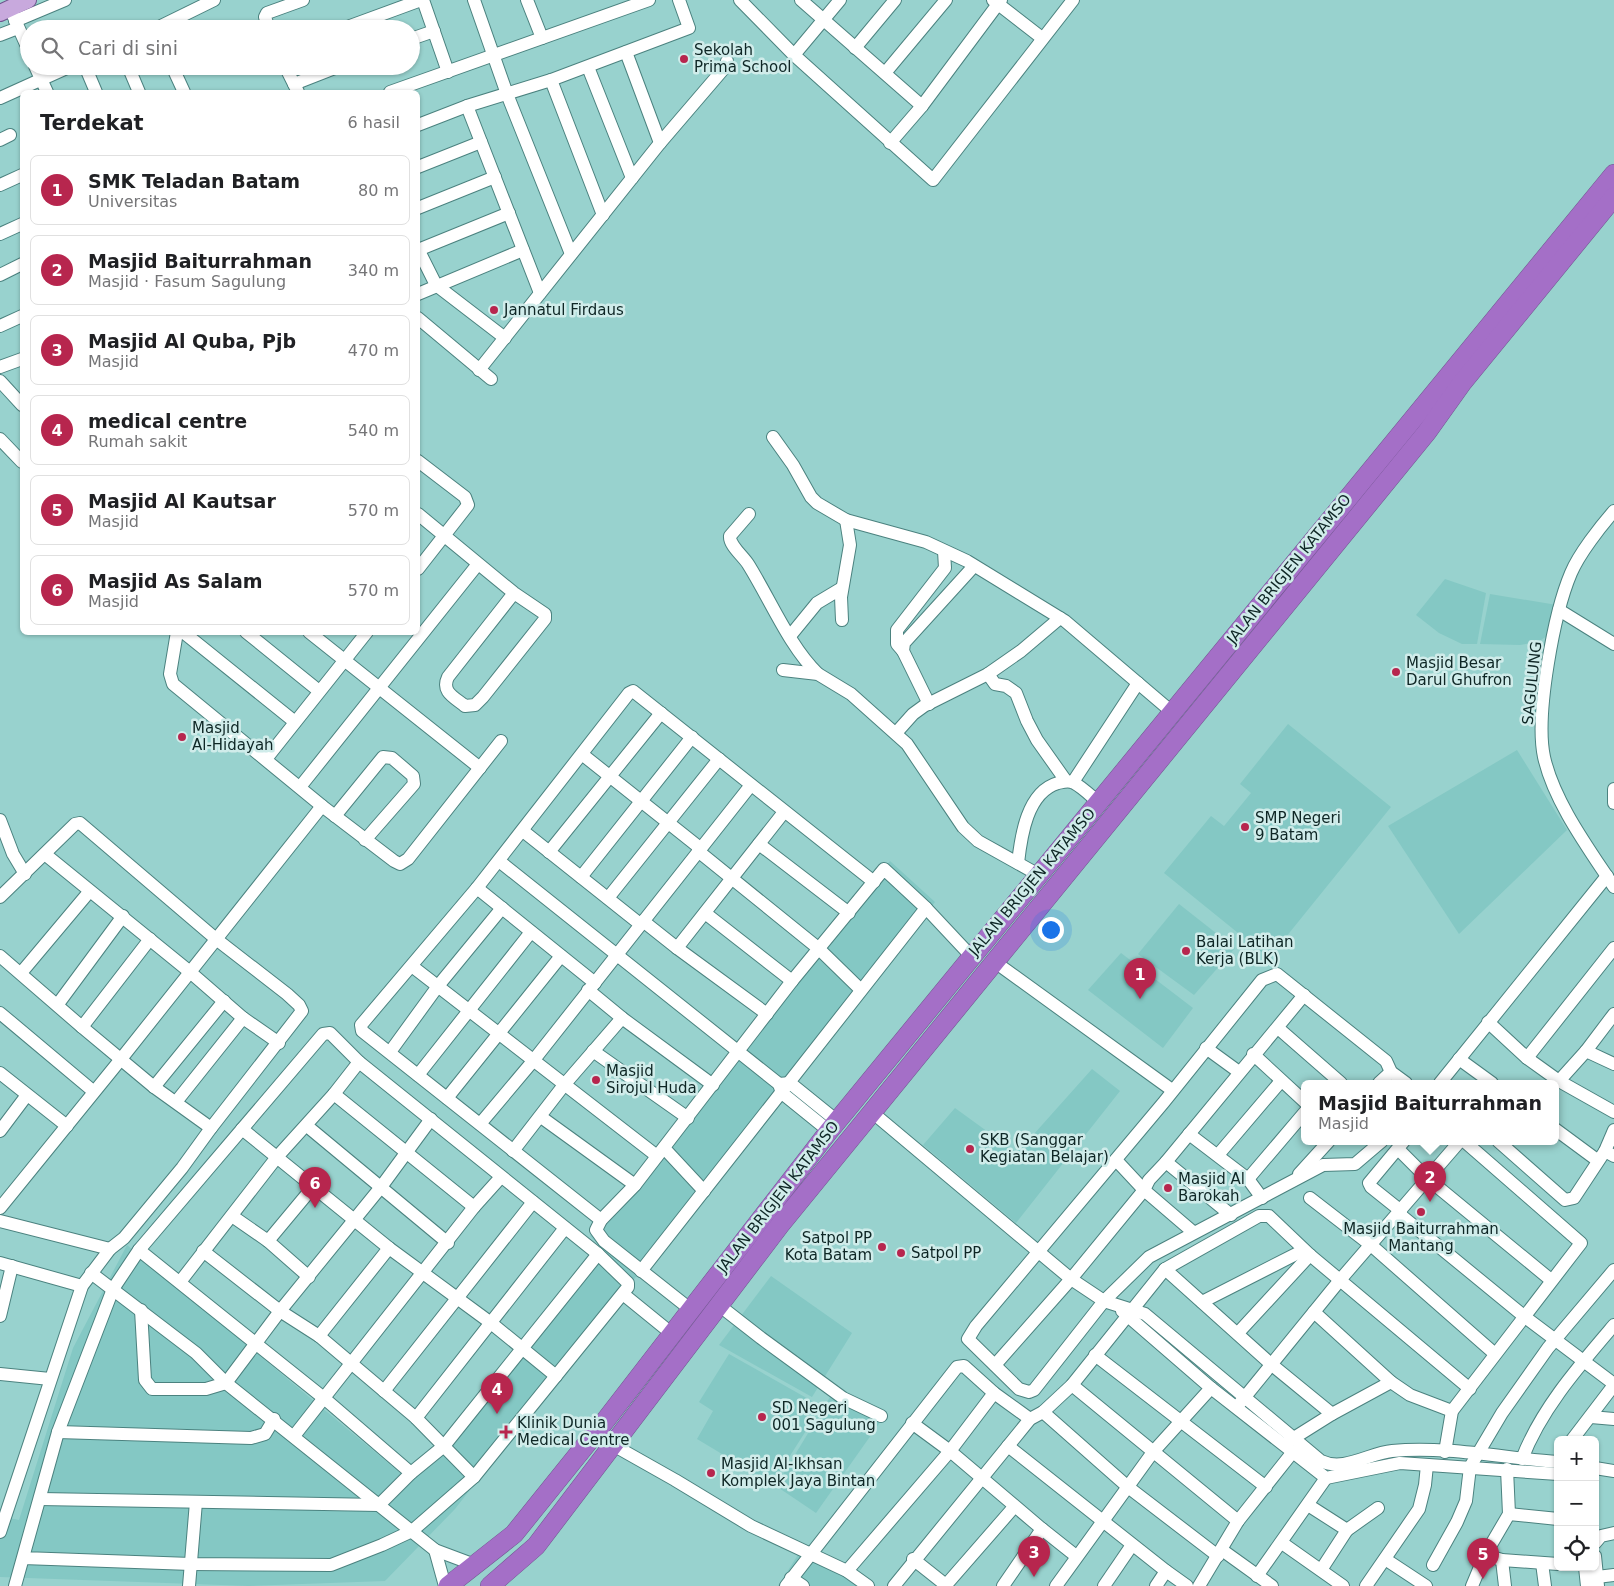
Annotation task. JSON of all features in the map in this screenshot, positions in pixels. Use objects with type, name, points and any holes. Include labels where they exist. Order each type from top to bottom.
[{"type":"highway","name":"JALAN BRIGJEN KATAMSO","points":[[490,1586],[536,1546],[780,1225],[874,1113],[1427,432],[1494,332],[1614,174]]},
{"type":"highway","name":"JALAN BRIGJEN KATAMSO","points":[[447,1586],[514,1534],[833,1126],[971,956],[1172,712],[1494,332],[1614,197]]},
{"type":"main road","points":[[11,18],[28,0]]},
{"type":"street","points":[[0,35],[11,18],[65,0]]},
{"type":"street","points":[[174,20],[214,0]]},
{"type":"street","points":[[266,20],[266,13],[303,0]]},
{"type":"street","points":[[367,20],[422,0],[448,72]]},
{"type":"street","points":[[474,0],[507,94],[571,254]]},
{"type":"street","points":[[527,0],[542,38]]},
{"type":"street","points":[[396,90],[649,0]]},
{"type":"street","points":[[420,124],[467,106],[588,67],[689,28],[679,0]]},
{"type":"street","points":[[740,0],[794,55],[927,177],[935,180],[1073,0]]},
{"type":"street","points":[[801,0],[922,106]]},
{"type":"street","points":[[794,55],[840,0]]},
{"type":"street","points":[[855,48],[895,0]]},
{"type":"street","points":[[885,73],[946,0]]},
{"type":"street","points":[[890,143],[922,106],[997,1],[1042,38]]},
{"type":"street","points":[[11,18],[20,34]]},
{"type":"street","points":[[420,36],[434,31]]},
{"type":"street","points":[[626,52],[660,143]]},
{"type":"street","points":[[479,370],[660,143],[726,66],[727,61]]},
{"type":"street","points":[[588,67],[632,178]]},
{"type":"street","points":[[39,75],[46,90]]},
{"type":"street","points":[[0,98],[52,75]]},
{"type":"street","points":[[89,75],[95,90]]},
{"type":"street","points":[[132,75],[138,90]]},
{"type":"street","points":[[176,75],[183,90]]},
{"type":"street","points":[[290,75],[296,88],[322,75]]},
{"type":"street","points":[[551,80],[603,215]]},
{"type":"street","points":[[467,106],[540,293]]},
{"type":"street","points":[[420,166],[481,142]]},
{"type":"street","points":[[0,185],[20,176]]},
{"type":"street","points":[[420,207],[495,178]]},
{"type":"street","points":[[420,248],[509,212]]},
{"type":"street","points":[[0,234],[20,225]]},
{"type":"street","points":[[420,293],[523,250]]},
{"type":"street","points":[[420,253],[436,285],[504,338]]},
{"type":"street","points":[[0,275],[20,265]]},
{"type":"street","points":[[0,326],[20,317]]},
{"type":"street","points":[[420,320],[491,379]]},
{"type":"street","points":[[0,368],[20,360]]},
{"type":"street","points":[[0,381],[20,403]]},
{"type":"street","points":[[773,437],[793,465],[811,497],[846,520],[926,542],[974,566],[1060,618],[1172,712]]},
{"type":"street","points":[[0,438],[20,460]]},
{"type":"street","points":[[420,463],[468,501],[468,505],[463,513],[420,565]]},
{"type":"street","points":[[749,514],[730,538],[802,657],[818,674],[851,694],[908,744],[964,827],[978,841],[1039,875]]},
{"type":"street","points":[[420,516],[514,593],[545,614],[545,619],[483,697],[475,705],[465,706],[446,689],[445,684],[448,677],[514,593]]},
{"type":"street","name":"SAGULUNG","points":[[1612,516],[1572,571],[1559,610],[1551,647],[1542,720],[1544,757],[1562,803],[1614,887]]},
{"type":"street","points":[[842,620],[842,588],[850,545],[846,520]]},
{"type":"street","points":[[929,704],[903,651],[896,644],[897,630],[945,568],[944,550]]},
{"type":"street","points":[[300,787],[478,564]]},
{"type":"street","points":[[903,651],[904,643],[974,566]]},
{"type":"street","points":[[790,636],[817,603],[842,588]]},
{"type":"street","points":[[1559,610],[1614,644]]},
{"type":"street","points":[[896,733],[913,714],[988,674],[1021,651],[1060,618]]},
{"type":"street","points":[[176,635],[170,674],[173,684],[322,806],[400,864],[408,859],[501,741]]},
{"type":"street","points":[[187,635],[295,722]]},
{"type":"street","points":[[250,635],[319,691]]},
{"type":"street","points":[[313,635],[379,690],[480,768]]},
{"type":"street","points":[[266,759],[365,635]]},
{"type":"street","points":[[783,670],[818,674]]},
{"type":"street","points":[[988,674],[994,684],[1006,686],[1016,692],[1026,721],[1037,740],[1069,782],[1098,802]]},
{"type":"street","points":[[1018,863],[1021,837],[1033,806],[1040,795],[1051,785],[1069,782],[1138,683]]},
{"type":"street","points":[[602,1220],[362,1031],[361,1025],[412,967],[499,861],[583,755],[629,693],[633,691],[874,882]]},
{"type":"street","points":[[550,852],[661,713]]},
{"type":"street","points":[[581,877],[692,737]]},
{"type":"street","points":[[583,755],[668,822],[731,879],[818,948],[860,989]]},
{"type":"street","points":[[335,816],[383,757],[392,758],[413,776],[414,784],[366,840]]},
{"type":"street","points":[[608,898],[719,759]]},
{"type":"street","points":[[480,1124],[533,1061],[751,785]]},
{"type":"street","points":[[1614,789],[1614,803]]},
{"type":"street","points":[[0,1208],[322,806]]},
{"type":"street","points":[[677,948],[784,812]]},
{"type":"street","points":[[0,820],[13,854],[25,874]]},
{"type":"street","points":[[0,897],[46,855],[75,824],[80,823],[216,939],[301,1007],[302,1011],[156,1201],[124,1238],[110,1249],[82,1286],[1,1525]]},
{"type":"street","points":[[523,831],[608,898],[767,1014]]},
{"type":"street","points":[[759,844],[849,913]]},
{"type":"street","points":[[46,855],[89,892],[123,916],[243,1018],[278,1043]]},
{"type":"street","points":[[499,861],[616,956],[833,1126]]},
{"type":"street","points":[[690,1308],[641,1271],[598,1235],[596,1230],[602,1220],[635,1185],[688,1118],[818,948],[885,870],[926,908],[971,956]]},
{"type":"street","points":[[1442,1080],[1606,876]]},
{"type":"street","points":[[477,888],[561,956],[622,1018],[713,1085]]},
{"type":"street","points":[[22,973],[89,892]]},
{"type":"street","points":[[390,1052],[438,986],[502,908]]},
{"type":"street","points":[[641,1271],[783,1087],[926,908]]},
{"type":"street","points":[[705,913],[792,981]]},
{"type":"street","points":[[58,1004],[123,916]]},
{"type":"street","points":[[418,1075],[531,932]]},
{"type":"street","points":[[82,1028],[150,939]]},
{"type":"street","points":[[1526,1058],[1612,955]]},
{"type":"street","points":[[0,956],[58,1004],[82,1028],[154,1087],[211,1128]]},
{"type":"street","points":[[446,1098],[561,956]]},
{"type":"street","points":[[995,962],[1172,1090]]},
{"type":"street","points":[[412,967],[564,1085],[661,1152],[704,1191]]},
{"type":"street","points":[[1377,1145],[1355,1164],[1323,1165],[1230,1216],[1194,1232],[1149,1257],[1104,1301],[1034,1390],[1029,1392],[1019,1389],[971,1343],[968,1337],[1116,1160],[1262,980],[1277,974],[1386,1061],[1391,1072],[1402,1080]]},
{"type":"street","points":[[995,1365],[1071,1279],[1144,1190],[1149,1180],[1190,1134],[1304,995]]},
{"type":"street","points":[[154,1087],[224,1001]]},
{"type":"street","points":[[0,1013],[93,1092]]},
{"type":"street","points":[[176,1102],[243,1018]]},
{"type":"street","points":[[513,1151],[564,1085],[622,1018]]},
{"type":"street","points":[[1612,1020],[1559,1082],[1614,1112]]},
{"type":"street","points":[[1488,1022],[1526,1058],[1556,1080]]},
{"type":"street","points":[[1278,1028],[1338,1080]]},
{"type":"street","points":[[15,1586],[58,1432],[113,1289],[139,1250],[323,1034],[330,1033],[359,1062],[626,1278],[628,1287],[623,1294],[474,1477],[412,1531],[382,1545],[331,1565],[191,1564],[23,1558]]},
{"type":"street","points":[[1206,1048],[1239,1072]]},
{"type":"street","points":[[593,1051],[688,1118]]},
{"type":"street","points":[[1586,1051],[1614,1064]]},
{"type":"street","points":[[1254,1054],[1301,1098]]},
{"type":"street","points":[[1459,1059],[1488,1080]]},
{"type":"street","points":[[180,1282],[277,1157],[307,1126],[359,1062]]},
{"type":"street","points":[[1382,1080],[1391,1072]]},
{"type":"street","points":[[0,1073],[67,1126]]},
{"type":"street","points":[[1218,1155],[1281,1081]]},
{"type":"street","points":[[334,1094],[474,1207]]},
{"type":"street","points":[[1,1128],[27,1095]]},
{"type":"street","points":[[874,1113],[1071,1279],[1104,1301],[1129,1314],[1211,1388],[1297,1452],[1326,1478]]},
{"type":"street","points":[[541,1117],[635,1185]]},
{"type":"street","points":[[1248,1179],[1301,1117]]},
{"type":"street","points":[[141,1310],[145,1380],[148,1386],[152,1389],[206,1389],[226,1383],[280,1311],[381,1187],[430,1119]]},
{"type":"street","points":[[307,1126],[448,1243]]},
{"type":"street","points":[[242,1129],[389,1248],[524,1349],[556,1376]]},
{"type":"street","points":[[1503,1145],[1565,1200],[1574,1198],[1605,1156],[1614,1130]]},
{"type":"street","points":[[1559,1131],[1605,1156]]},
{"type":"street","points":[[1190,1134],[1248,1179],[1262,1198]]},
{"type":"street","points":[[1293,1180],[1325,1145]]},
{"type":"street","points":[[1551,1280],[1428,1179],[1401,1145],[1369,1183],[1371,1187],[1400,1212],[1525,1317],[1614,1384],[1575,1436]]},
{"type":"street","points":[[1237,1408],[1244,1396],[1272,1365],[1340,1280],[1372,1246],[1457,1145]]},
{"type":"street","points":[[1445,1452],[1452,1411],[1581,1242],[1469,1145]]},
{"type":"street","points":[[1116,1160],[1144,1190],[1194,1232]]},
{"type":"street","points":[[1166,1162],[1230,1216]]},
{"type":"street","points":[[294,1436],[325,1399],[350,1363],[448,1243],[474,1207],[501,1177]]},
{"type":"street","points":[[268,1242],[313,1186]]},
{"type":"street","points":[[1310,1198],[1372,1246],[1495,1354]]},
{"type":"street","points":[[384,1391],[533,1202]]},
{"type":"street","points":[[232,1216],[268,1242],[309,1277]]},
{"type":"street","points":[[894,1586],[913,1559],[1030,1419],[1043,1412],[1072,1385],[1165,1269],[1258,1216],[1269,1216],[1307,1253],[1470,1389]]},
{"type":"street","points":[[0,1221],[110,1249]]},
{"type":"street","points":[[416,1418],[565,1228]]},
{"type":"street","points":[[319,1336],[389,1248]]},
{"type":"street","points":[[139,1250],[325,1399],[411,1473]]},
{"type":"street","points":[[204,1251],[280,1311],[319,1336],[416,1418],[474,1477]]},
{"type":"street","points":[[1202,1302],[1307,1253]]},
{"type":"street","points":[[1238,1334],[1307,1253]]},
{"type":"street","points":[[40,1499],[379,1505],[411,1473],[444,1446],[524,1349],[598,1254]]},
{"type":"street","points":[[0,1316],[6,1264],[82,1286]]},
{"type":"street","points":[[1165,1269],[1272,1365],[1332,1414]]},
{"type":"street","points":[[1433,1565],[1466,1502],[1470,1467],[1502,1413],[1555,1340],[1614,1270]]},
{"type":"street","points":[[91,1273],[196,1353],[226,1383],[274,1419],[435,1550],[475,1565]]},
{"type":"street","points":[[623,1294],[671,1333]]},
{"type":"street","points":[[720,1306],[760,1338],[843,1398],[881,1416]]},
{"type":"street","points":[[1314,1312],[1392,1382],[1410,1395],[1452,1411]]},
{"type":"street","points":[[1129,1314],[1145,1314],[1296,1438],[1297,1452],[1238,1521],[1199,1586]]},
{"type":"street","points":[[1522,1459],[1532,1433],[1583,1361],[1614,1325]]},
{"type":"street","points":[[1095,1355],[1266,1487]]},
{"type":"street","points":[[803,1586],[788,1582],[912,1423],[961,1365],[994,1393],[1030,1419]]},
{"type":"street","points":[[0,1374],[50,1380]]},
{"type":"street","points":[[1296,1438],[1332,1414],[1392,1382]]},
{"type":"street","points":[[1072,1385],[1238,1521]]},
{"type":"street","points":[[1056,1586],[1102,1519],[1154,1452],[1211,1388]]},
{"type":"street","points":[[848,1572],[950,1451],[994,1393]]},
{"type":"street","points":[[1043,1412],[1128,1487],[1220,1553],[1272,1586]]},
{"type":"street","points":[[1591,1417],[1614,1419]]},
{"type":"street","points":[[58,1432],[251,1438],[264,1434],[274,1419]]},
{"type":"street","points":[[912,1423],[950,1451],[1014,1507],[1076,1556]]},
{"type":"street","points":[[1296,1438],[1297,1452]]},
{"type":"street","points":[[613,1445],[752,1526],[848,1572],[868,1586]]},
{"type":"street","points":[[1008,1446],[1102,1519],[1132,1545],[1187,1586]]},
{"type":"street","points":[[1297,1452],[1333,1465],[1391,1451],[1479,1454],[1554,1462]]},
{"type":"street","points":[[1257,1576],[1326,1478],[1400,1463],[1554,1474]]},
{"type":"street","points":[[1366,1586],[1422,1500],[1426,1464]]},
{"type":"street","points":[[1599,1469],[1614,1471]]},
{"type":"street","points":[[1472,1586],[1485,1556],[1509,1514],[1507,1470]]},
{"type":"street","points":[[189,1586],[196,1502]]},
{"type":"street","points":[[1308,1505],[1347,1530]]},
{"type":"street","points":[[913,1559],[947,1586],[1014,1507]]},
{"type":"street","points":[[1321,1570],[1347,1530],[1378,1508]]},
{"type":"street","points":[[1509,1514],[1554,1519]]},
{"type":"street","points":[[1010,1584],[1042,1529]]},
{"type":"street","points":[[1599,1538],[1601,1536],[1614,1533]]},
{"type":"street","points":[[1282,1543],[1343,1586]]},
{"type":"street","points":[[1104,1586],[1132,1545]]},
{"type":"street","points":[[435,1550],[447,1586]]},
{"type":"street","points":[[1485,1556],[1502,1560],[1554,1564]]},
{"type":"street","points":[[1385,1559],[1426,1586]]},
{"type":"street","points":[[1502,1560],[1505,1586]]},
{"type":"street","points":[[1542,1563],[1545,1586]]},
{"type":"street","points":[[1156,1586],[1166,1571]]},
{"type":"street","points":[[1587,1571],[1594,1583],[1614,1575]]},
{"type":"shaded area","points":[[1445,579],[1486,593],[1477,644],[1462,644],[1439,633],[1416,615]]},
{"type":"shaded area","points":[[1490,594],[1557,605],[1547,636],[1538,642],[1520,645],[1480,644]]},
{"type":"shaded area","points":[[1288,724],[1391,807],[1269,958],[1164,873],[1211,816],[1224,826],[1251,793],[1240,784]]},
{"type":"shaded area","points":[[1517,750],[1567,830],[1459,934],[1388,826]]},
{"type":"shaded area","points":[[890,861],[935,902],[635,1278],[455,1509],[385,1581],[249,1586],[0,1577],[0,1516],[19,1520],[73,1348],[127,1245],[411,1482],[453,1442],[606,1253],[590,1236]]},
{"type":"shaded area","name":"Balai Latihan Kerja (BLK)","points":[[1179,904],[1235,948],[1194,995],[1138,954]]},
{"type":"shaded area","points":[[1121,953],[1193,1008],[1163,1048],[1088,990]]},
{"type":"shaded area","name":"SKB (Sanggar Kegiatan Belajar)","points":[[1092,1069],[1120,1091],[1016,1223],[923,1145],[955,1108],[1017,1153]]},
{"type":"shaded area","points":[[771,1276],[852,1333],[812,1397],[719,1345]]},
{"type":"shaded area","name":"SD Negeri 001 Sagulung","points":[[729,1354],[819,1405],[809,1426],[772,1484],[697,1439],[713,1411],[699,1402]]},
{"type":"shaded area","points":[[830,1397],[881,1421],[816,1513],[776,1486]]},
{"type":"shaded area","points":[[805,1544],[874,1586],[778,1586]]},
{"type":"place","name":"Sekolah Prima School","points":[[684,59]]},
{"type":"place","name":"Jannatul Firdaus","points":[[494,310]]},
{"type":"place","name":"Masjid Besar Darul Ghufron","points":[[1396,672]]},
{"type":"place","name":"Masjid Al-Hidayah","points":[[182,737]]},
{"type":"place","name":"SMP Negeri 9 Batam","points":[[1245,827]]},
{"type":"place","name":"Balai Latihan Kerja (BLK)","points":[[1186,951]]},
{"type":"place","name":"SMK Teladan Batam","points":[[1140,999]]},
{"type":"place","name":"Masjid Sirojul Huda","points":[[596,1080]]},
{"type":"place","name":"SKB (Sanggar Kegiatan Belajar)","points":[[970,1149]]},
{"type":"place","name":"Masjid Al Barokah","points":[[1168,1188]]},
{"type":"place","name":"Masjid Baiturrahman","points":[[1430,1202]]},
{"type":"place","name":"Masjid As Salam","points":[[315,1208]]},
{"type":"place","name":"Masjid Baiturrahman Mantang","points":[[1421,1212]]},
{"type":"place","name":"Satpol PP Kota Batam","points":[[882,1247]]},
{"type":"place","name":"Satpol PP","points":[[901,1253]]},
{"type":"place","name":"medical centre","points":[[497,1414]]},
{"type":"place","name":"SD Negeri 001 Sagulung","points":[[762,1417]]},
{"type":"place","name":"Klinik Dunia Medical Centre","points":[[506,1432]]},
{"type":"place","name":"Masjid Al-Ikhsan Komplek Jaya Bintan","points":[[711,1473]]},
{"type":"place","name":"Masjid Al Quba, Pjb","points":[[1034,1577]]},
{"type":"place","name":"Masjid Al Kautsar","points":[[1483,1579]]}]
